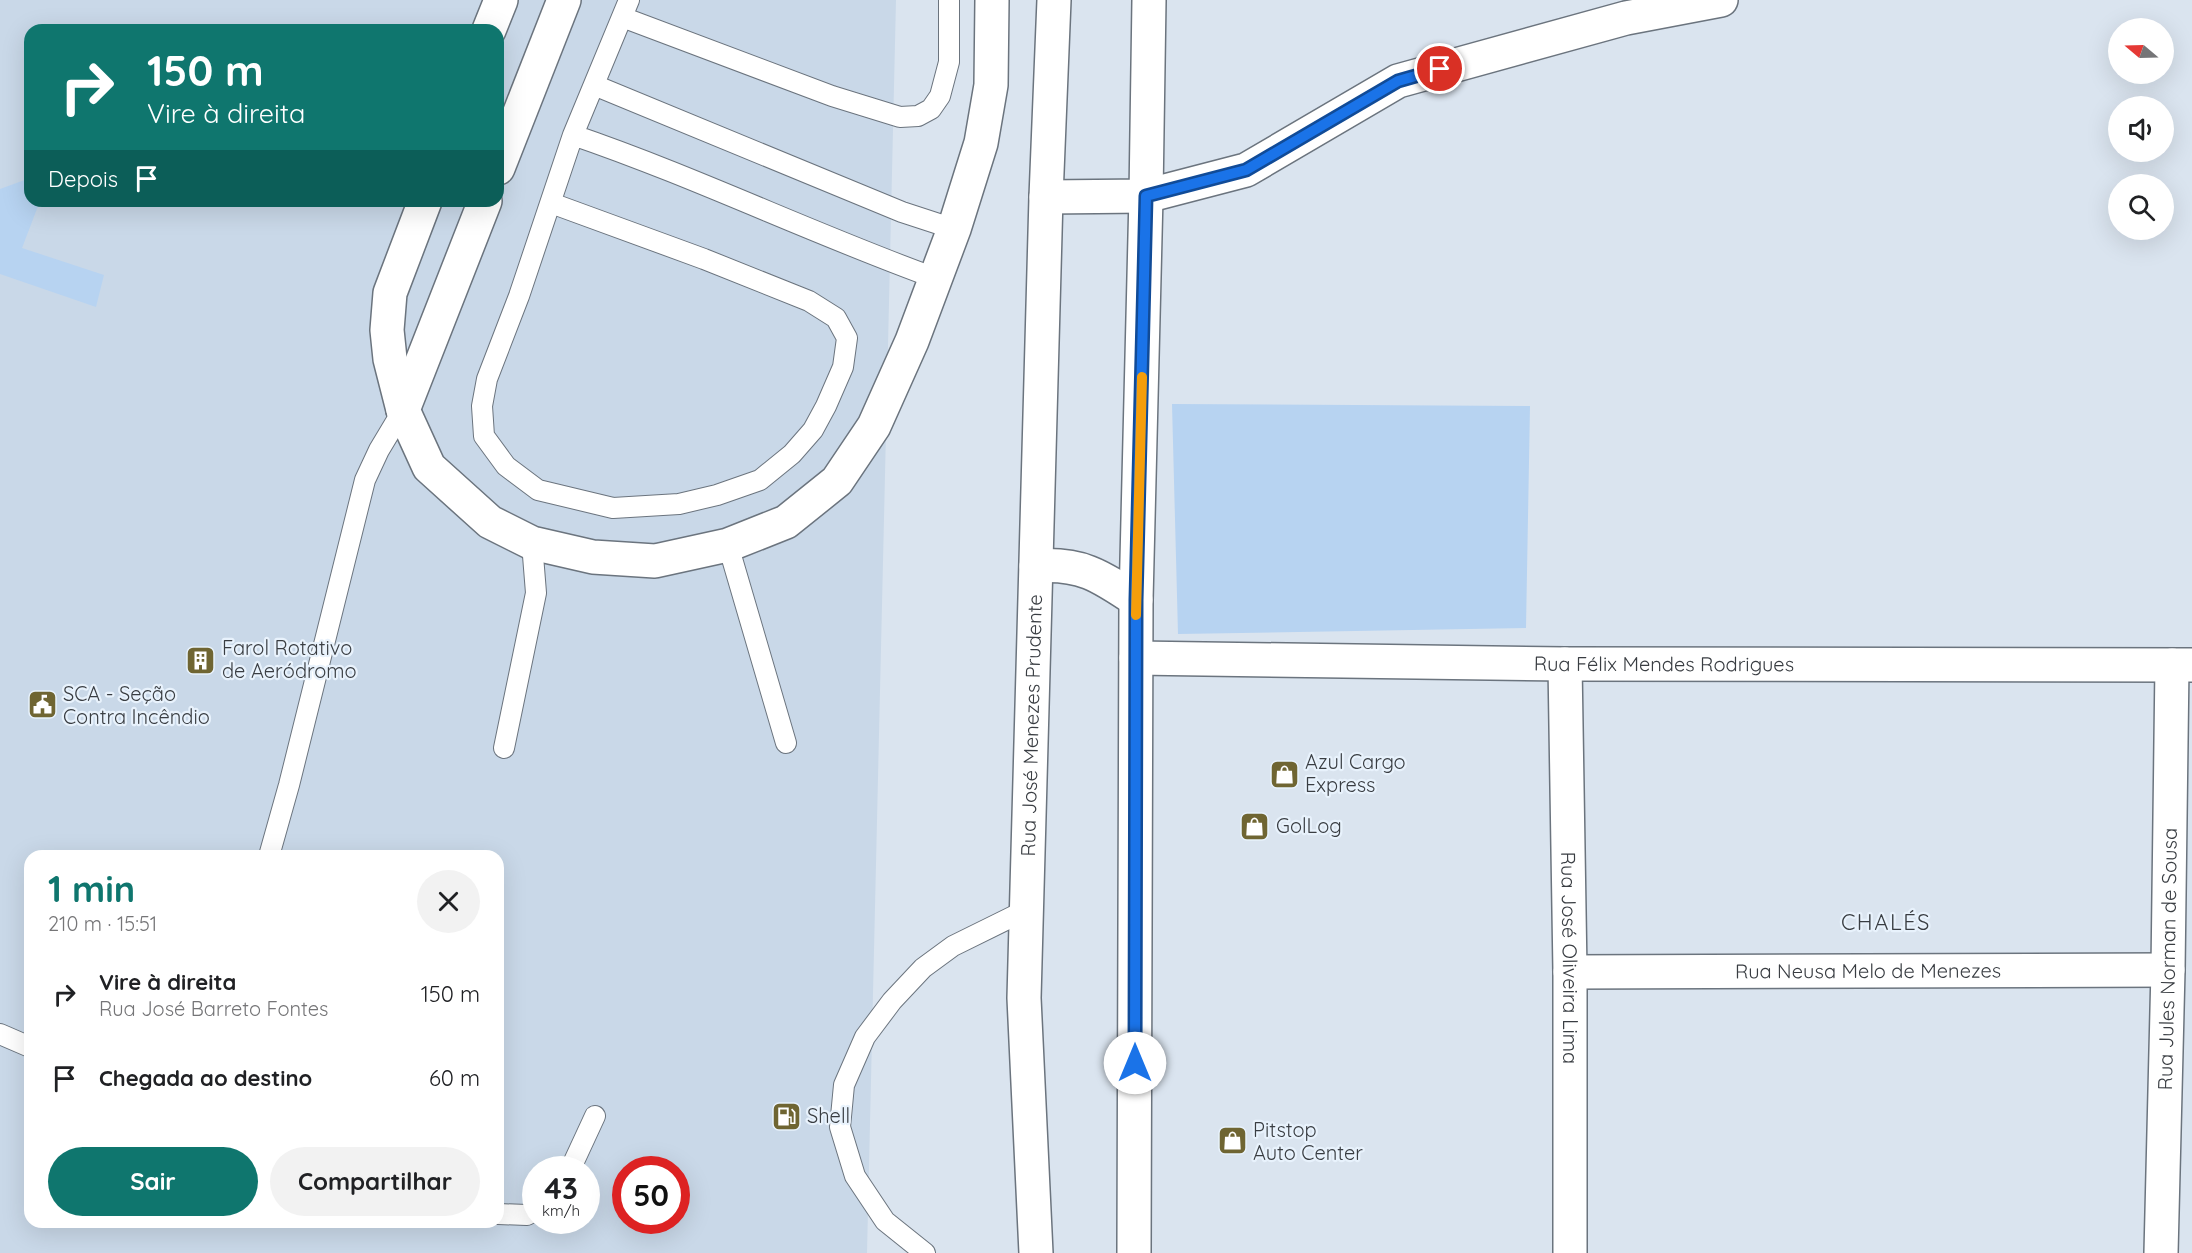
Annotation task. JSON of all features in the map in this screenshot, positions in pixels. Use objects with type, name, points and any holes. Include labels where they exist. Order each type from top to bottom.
[{"type":"street","points":[[491,24],[501,0]]},
{"type":"street","points":[[504,153],[564,0]]},
{"type":"street","points":[[422,207],[390,293],[387,330],[390,359],[403,410],[429,467],[490,522],[532,543],[593,557],[655,561],[728,545],[786,522],[837,481],[874,426],[912,341],[954,230],[981,142],[991,85],[992,0]]},
{"type":"street","name":"Rua José Menezes Prudente","points":[[1036,1253],[1024,999],[1053,0]]},
{"type":"street","points":[[1134,1253],[1136,600],[1149,0]]},
{"type":"street","points":[[1046,197],[1146,196],[1246,170],[1398,81],[1626,18],[1721,0]]},
{"type":"street","points":[[403,410],[483,207]]},
{"type":"street","points":[[1036,566],[1059,565],[1083,569],[1107,580],[1136,600]]},
{"type":"street","name":"Rua Félix Mendes Rodrigues","points":[[1136,658],[1565,664],[2182,665]]},
{"type":"street","name":"Rua José Oliveira Lima","points":[[1565,664],[1570,972],[1570,1253]]},
{"type":"street","name":"Rua Jules Norman de Sousa","points":[[2160,1253],[2168,970],[2182,665]]},
{"type":"street","name":"Rua Neusa Melo de Menezes","points":[[1570,972],[2168,970]]},
{"type":"lane","points":[[551,203],[704,259],[809,301],[836,318],[847,338],[843,368],[826,406],[813,430],[792,454],[760,480],[717,495],[679,504],[613,508],[538,490],[506,466],[484,436],[482,406],[488,379],[573,135],[625,9],[832,96],[900,117],[918,116],[931,109],[940,96],[949,62],[949,0]]},
{"type":"lane","points":[[594,85],[902,212],[954,230]]},
{"type":"lane","points":[[573,135],[638,157],[887,261],[935,278]]},
{"type":"lane","points":[[271,850],[365,480],[378,450],[403,410]]},
{"type":"lane","points":[[504,748],[536,593],[532,543]]},
{"type":"lane","points":[[728,545],[786,743]]},
{"type":"lane","points":[[925,1253],[885,1221],[855,1176],[840,1127],[844,1085],[865,1036],[892,1001],[923,968],[953,946],[1028,909]]},
{"type":"lane","points":[[0,1034],[24,1044]]},
{"type":"lane","points":[[576,1156],[595,1116]]},
{"type":"lane","points":[[504,1214],[522,1215]]},
{"type":"shaded area","points":[[0,0],[896,0],[867,1253],[0,1253]]},
{"type":"shaded area","points":[[24,180],[24,207],[38,207],[22,248],[104,275],[96,307],[0,274],[0,189]]},
{"type":"shaded area","points":[[1172,404],[1530,406],[1526,628],[1178,634]]},
{"type":"slow traffic","points":[[1136,615],[1142,377]]},
{"type":"place","name":"Farol Rotativo de Aeródromo","points":[[201,660]]},
{"type":"place","name":"SCA - Seção Contra Incêndio","points":[[42,705]]},
{"type":"place","name":"Azul Cargo Express","points":[[1284,774]]},
{"type":"place","name":"GolLog","points":[[1255,826]]},
{"type":"place","name":"Shell","points":[[786,1116]]},
{"type":"place","name":"Pitstop Auto Center","points":[[1232,1141]]},
{"type":"district","name":"CHALÉS","points":[[1886,922]]},
{"type":"route","points":[[1135,1063],[1136,600],[1146,196],[1246,170],[1398,81],[1440,69]]}]
